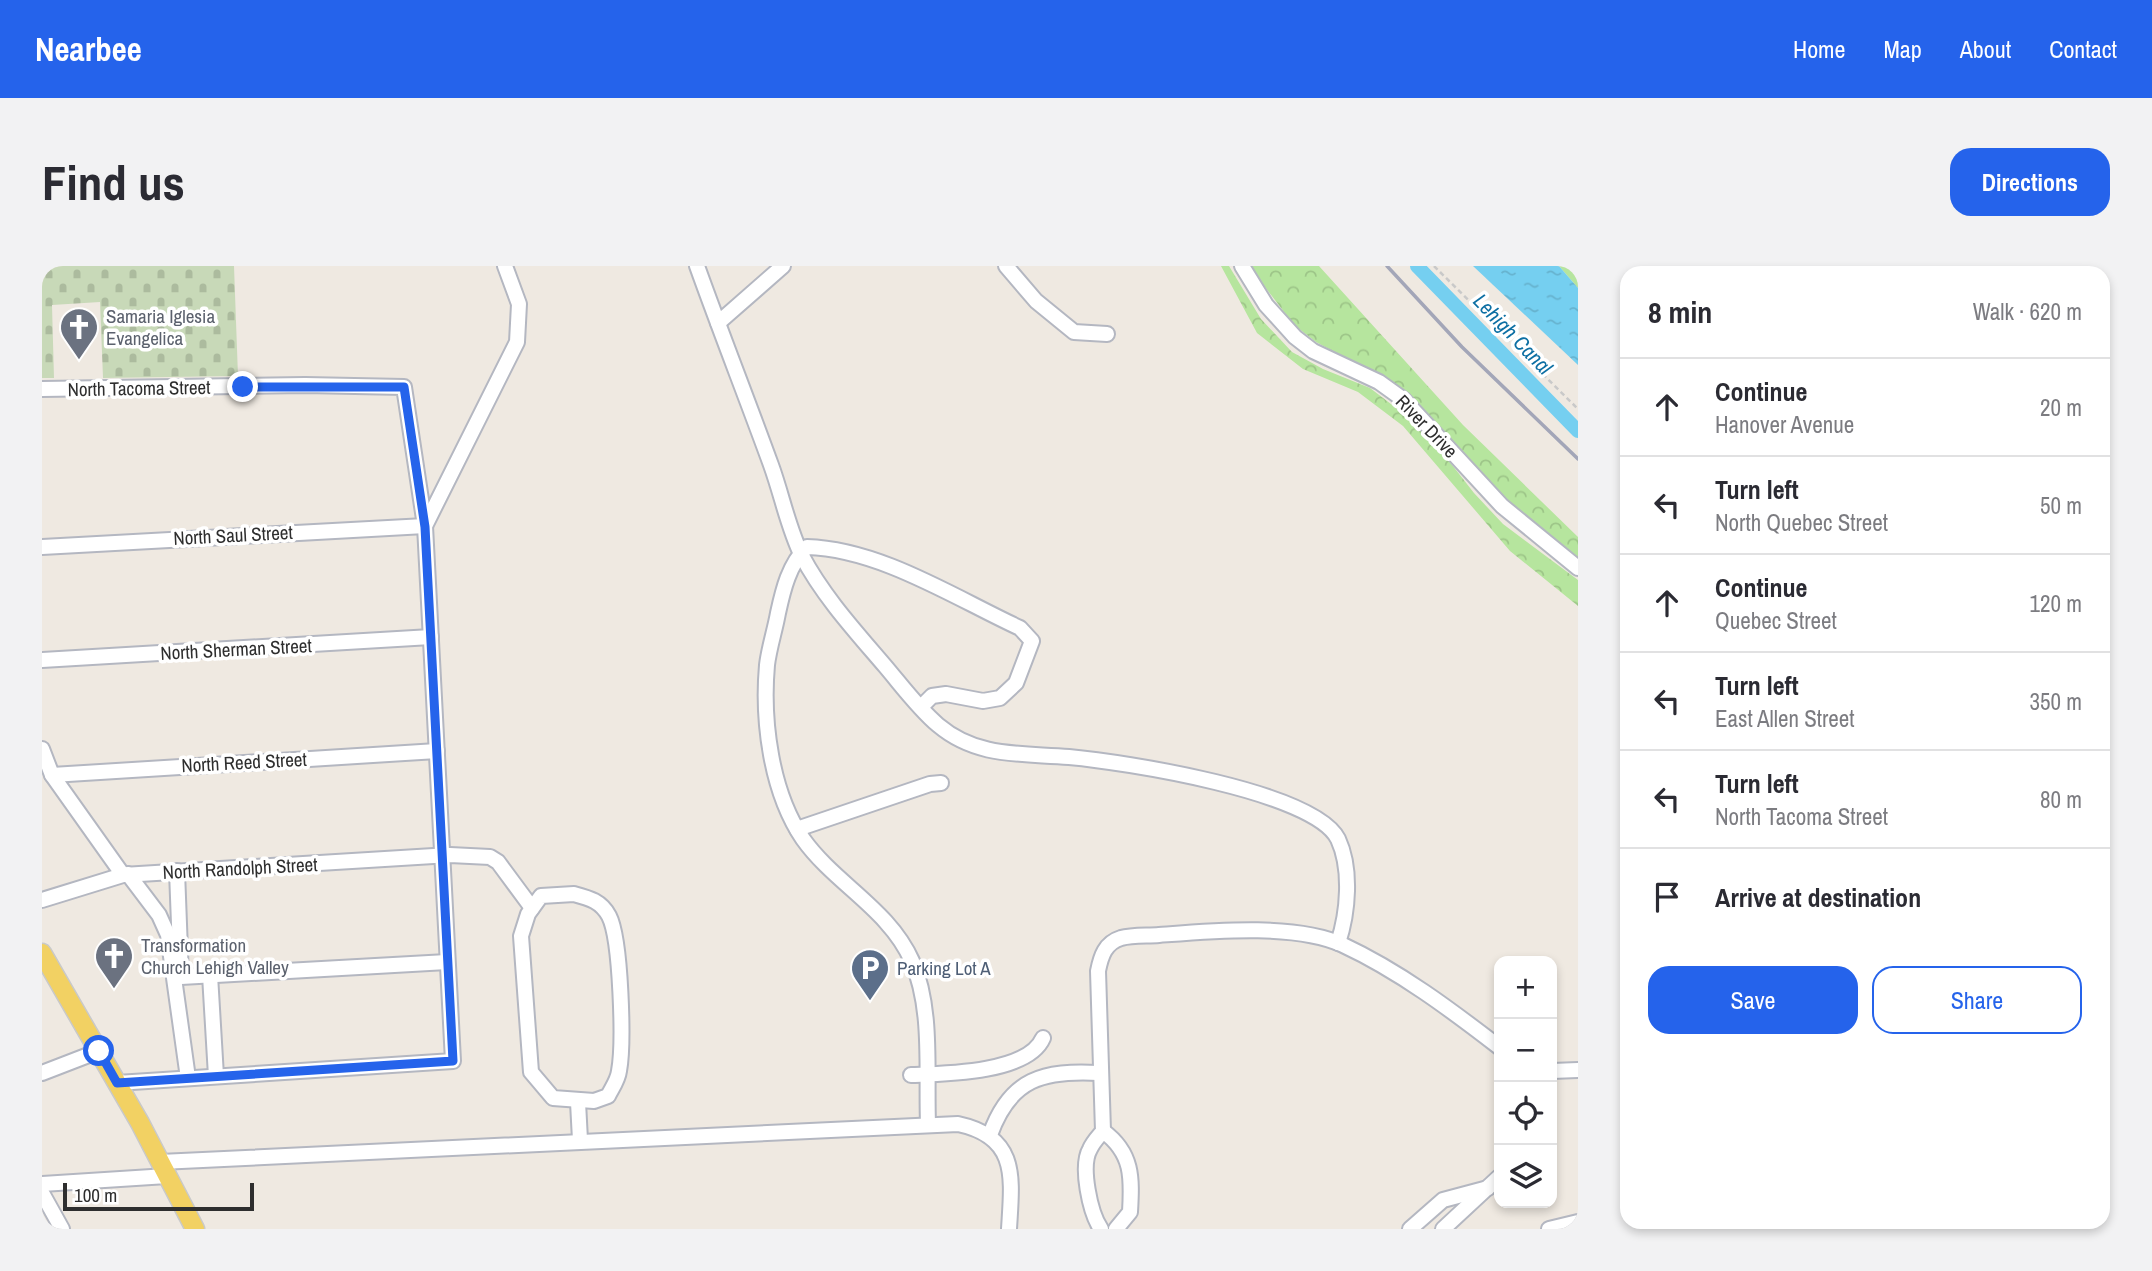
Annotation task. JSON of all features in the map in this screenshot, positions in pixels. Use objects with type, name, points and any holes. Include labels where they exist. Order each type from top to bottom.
[{"type":"main road","points":[[42,953],[117,1083],[195,1229]]},
{"type":"street","points":[[117,1083],[453,1061],[425,527],[517,342],[519,304],[505,266]]},
{"type":"street","points":[[697,266],[800,553],[837,608],[920,708],[959,741],[988,750],[1072,757],[1128,766],[1265,794],[1299,807],[1320,819],[1337,838],[1345,864],[1344,926],[1339,943]]},
{"type":"street","points":[[718,323],[783,266]]},
{"type":"street","points":[[1006,266],[1036,301],[1074,332],[1107,334]]},
{"type":"street","name":"River Drive","points":[[1242,266],[1266,305],[1289,332],[1313,351],[1378,382],[1404,400],[1502,506],[1578,568]]},
{"type":"street","name":"North Tacoma Street","points":[[42,389],[305,385],[404,387],[425,527]]},
{"type":"street","name":"North Saul Street","points":[[42,547],[425,527]]},
{"type":"street","points":[[920,708],[932,696],[946,694],[983,701],[1000,698],[1016,683],[1032,641],[1020,628],[871,558],[828,547],[807,547],[800,553],[784,586],[767,665],[768,729],[774,761],[785,804],[797,829],[813,852],[885,920],[905,948],[923,997],[928,1123]]},
{"type":"street","name":"North Sherman Street","points":[[42,660],[431,637]]},
{"type":"street","points":[[42,749],[52,775],[159,915],[168,935],[188,1078]]},
{"type":"street","name":"North Reed Street","points":[[52,775],[437,751]]},
{"type":"street","points":[[797,829],[930,784],[941,783]]},
{"type":"street","name":"North Randolph Street","points":[[42,900],[126,875],[442,856],[490,857],[498,862],[532,908]]},
{"type":"street","points":[[177,871],[181,977],[447,961]]},
{"type":"street","points":[[574,894],[595,900],[608,914],[615,931],[619,996],[619,1073],[608,1096],[594,1101],[578,1102],[553,1098],[531,1072],[521,936],[532,908],[541,896],[574,894]]},
{"type":"street","points":[[1101,1229],[1089,1200],[1087,1175],[1088,1150],[1103,1131],[1099,1073],[1098,971],[1101,956],[1108,946],[1121,938],[1194,932],[1317,935],[1339,943],[1408,983],[1494,1044]]},
{"type":"street","points":[[210,975],[216,1076]]},
{"type":"street","points":[[911,1075],[981,1070],[1029,1056],[1038,1049],[1043,1038]]},
{"type":"street","points":[[42,1073],[99,1051]]},
{"type":"street","points":[[1557,1071],[1578,1070]]},
{"type":"street","points":[[990,1135],[1007,1104],[1033,1078],[1057,1074],[1099,1073]]},
{"type":"street","points":[[578,1102],[580,1140]]},
{"type":"street","points":[[42,1185],[164,1169],[580,1140],[928,1123],[958,1124],[990,1135],[1006,1157],[1011,1173],[1009,1229]]},
{"type":"street","points":[[1103,1131],[1124,1150],[1129,1171],[1130,1212],[1116,1229]]},
{"type":"street","points":[[1410,1229],[1443,1200],[1494,1183]]},
{"type":"street","points":[[1443,1229],[1494,1183]]},
{"type":"street","points":[[42,1193],[62,1229]]},
{"type":"street","points":[[1549,1229],[1578,1222]]},
{"type":"path","points":[[1434,266],[1578,409]]},
{"type":"green space","points":[[42,266],[234,266],[238,376],[103,378],[100,302],[52,305],[54,378],[42,378]]},
{"type":"green space","points":[[1221,266],[1229,266],[1261,319],[1292,352],[1323,369],[1370,388],[1400,411],[1438,447],[1474,493],[1503,524],[1578,580],[1578,606],[1510,551],[1403,426],[1358,392],[1303,369],[1257,333]]},
{"type":"green space","points":[[1249,266],[1319,266],[1463,425],[1578,537],[1578,561],[1527,522],[1381,377],[1316,342],[1294,325]]},
{"type":"green space","points":[[1559,266],[1578,266],[1578,288]]},
{"type":"water","points":[[1473,266],[1559,266],[1578,288],[1578,365]]},
{"type":"waterway","name":"Lehigh Canal","points":[[1417,266],[1578,431]]},
{"type":"railway","points":[[1387,266],[1462,347],[1578,459]]},
{"type":"place","name":"Samaria Iglesia Evangelica","points":[[79,361]]},
{"type":"place","name":"Transformation Church Lehigh Valley","points":[[114,990]]},
{"type":"place","name":"Parking Lot A","points":[[870,1002]]},
{"type":"route","points":[[99,1051],[117,1083],[453,1061],[425,527],[404,387],[243,387]]}]
